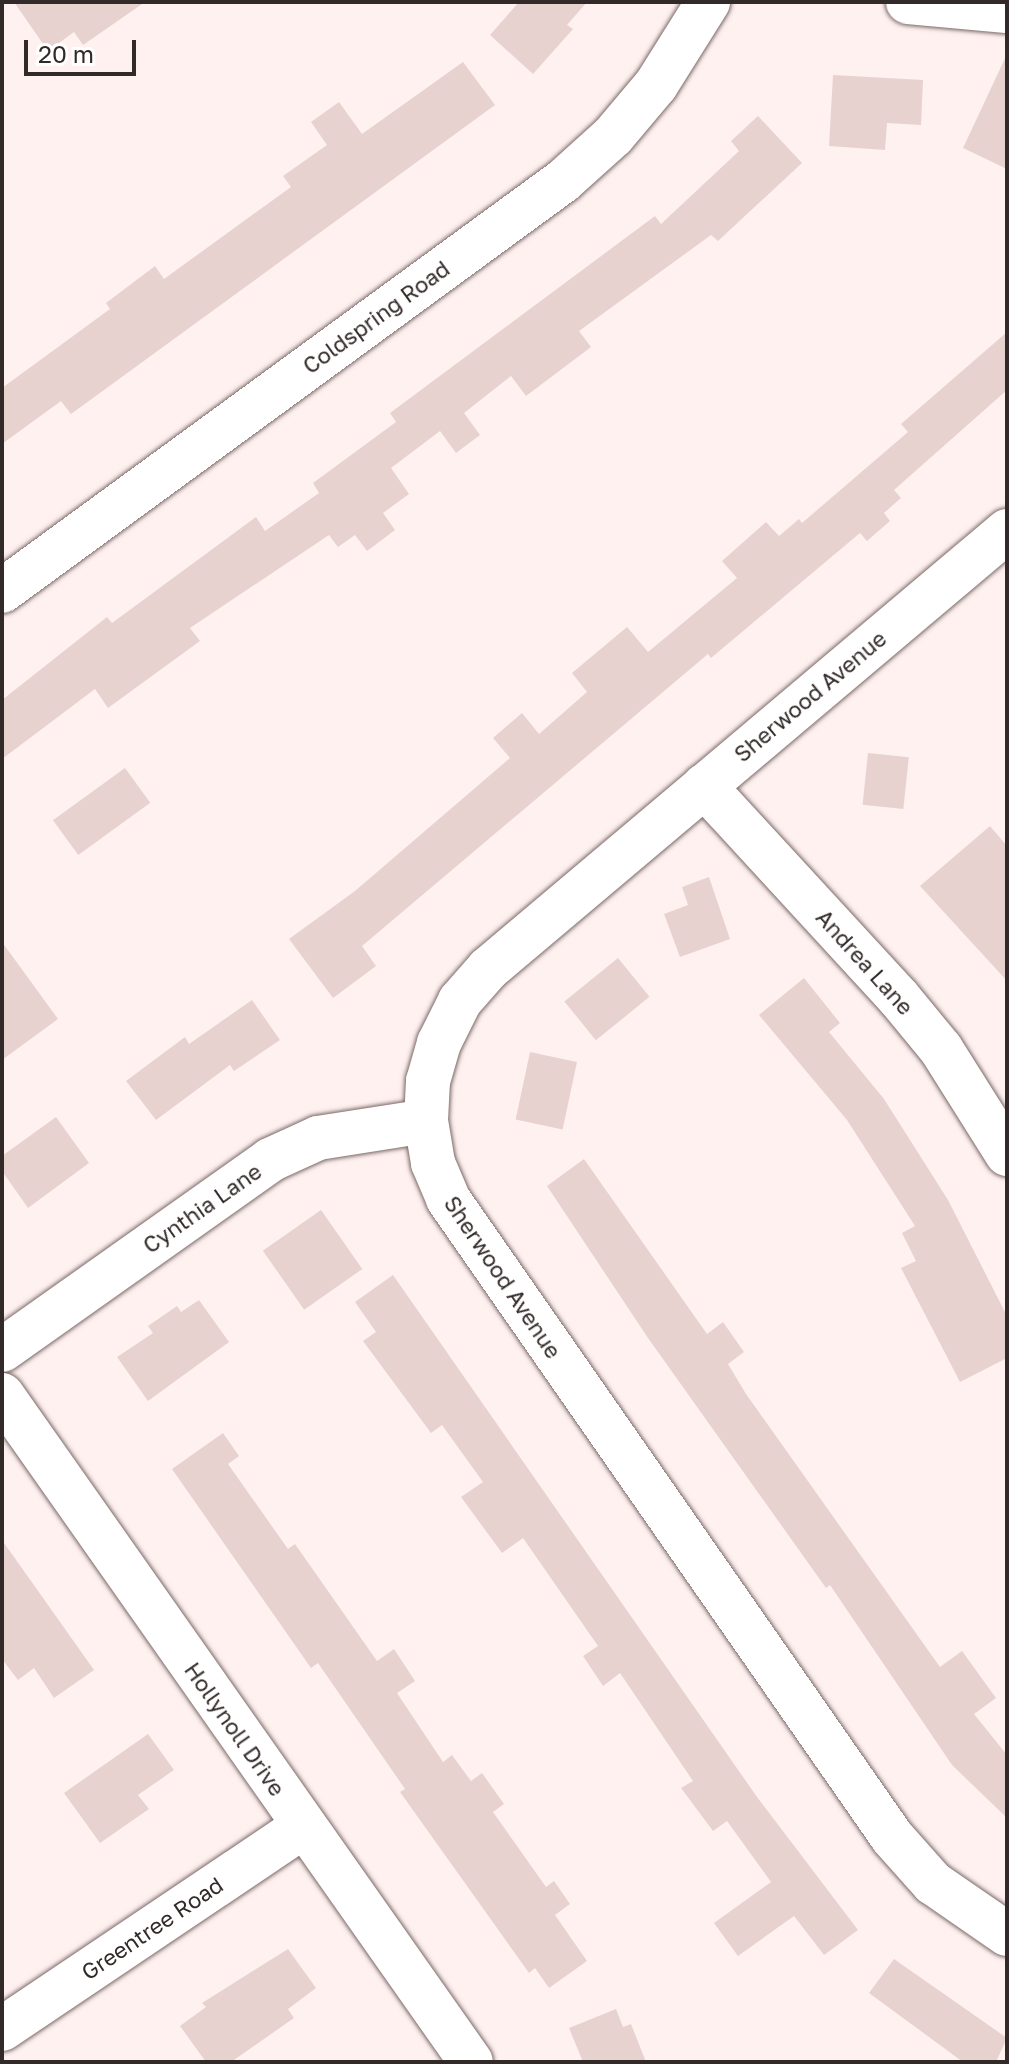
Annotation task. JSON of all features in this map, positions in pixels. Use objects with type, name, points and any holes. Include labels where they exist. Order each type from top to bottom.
[{"type":"street","name":"Coldspring Road","points":[[2,591],[563,181],[613,136],[656,85],[708,2]]},
{"type":"street","points":[[908,2],[1007,11]]},
{"type":"street","name":"Sherwood Avenue","points":[[1007,531],[488,969],[460,1001],[428,1081],[426,1121],[433,1163],[448,1199],[892,1837],[933,1883],[1007,1934]]},
{"type":"street","name":"Andrea Lane","points":[[704,786],[899,998],[941,1049],[1007,1154]]},
{"type":"street","name":"Cynthia Lane","points":[[2,1350],[270,1160],[318,1138],[426,1121]]},
{"type":"street","name":"Hollynoll Drive","points":[[2,1395],[471,2062]]},
{"type":"street","name":"Greentree Road","points":[[2,2029],[303,1827]]},
{"type":"building","points":[[14,2],[145,2],[83,45],[74,32],[48,51]]},
{"type":"building","points":[[519,2],[587,2],[567,25],[573,29],[533,74],[490,35]]},
{"type":"building","points":[[1007,54],[1007,169],[963,148]]},
{"type":"building","points":[[463,62],[495,105],[71,414],[61,401],[2,444],[2,388],[110,309],[106,303],[155,266],[164,279],[291,187],[283,176],[327,145],[311,122],[339,102],[362,134]]},
{"type":"building","points":[[833,75],[923,80],[921,125],[887,123],[885,150],[829,146]]},
{"type":"building","points":[[758,116],[802,163],[718,241],[711,235],[579,331],[591,347],[526,396],[511,376],[464,413],[480,435],[456,453],[440,431],[391,468],[409,494],[383,513],[395,530],[367,551],[355,535],[338,547],[329,535],[190,628],[200,641],[108,708],[95,689],[2,759],[2,700],[107,617],[112,623],[256,517],[265,531],[319,493],[313,483],[396,422],[390,413],[655,216],[661,224],[739,151],[731,141]]},
{"type":"building","points":[[1007,332],[1007,390],[894,490],[901,498],[884,513],[890,521],[867,541],[860,533],[711,658],[708,654],[362,946],[376,966],[333,998],[289,939],[355,891],[510,758],[493,738],[522,713],[539,734],[587,692],[572,673],[627,627],[648,652],[737,578],[722,561],[766,522],[779,536],[799,519],[802,523],[908,432],[901,424]]},
{"type":"building","points":[[868,753],[909,757],[903,809],[863,805]]},
{"type":"building","points":[[125,768],[150,803],[78,855],[53,820]]},
{"type":"building","points":[[990,826],[1007,846],[1007,981],[920,886]]},
{"type":"building","points":[[709,877],[730,939],[680,957],[664,914],[688,905],[682,887]]},
{"type":"building","points":[[2,942],[58,1019],[2,1060]]},
{"type":"building","points":[[618,958],[649,997],[596,1040],[564,1001]]},
{"type":"building","points":[[804,978],[840,1023],[829,1032],[884,1099],[948,1200],[1007,1316],[1007,1358],[960,1382],[901,1268],[916,1261],[902,1233],[915,1226],[847,1120],[759,1015]]},
{"type":"building","points":[[252,1000],[280,1040],[234,1071],[230,1065],[156,1120],[126,1081],[185,1037],[189,1044]]},
{"type":"building","points":[[530,1052],[577,1062],[563,1129],[516,1119]]},
{"type":"building","points":[[56,1117],[89,1163],[28,1208],[2,1171],[2,1156]]},
{"type":"building","points":[[584,1159],[707,1334],[723,1322],[744,1352],[728,1364],[746,1394],[940,1667],[962,1651],[996,1698],[974,1714],[1007,1755],[1007,1818],[952,1765],[830,1585],[826,1588],[648,1338],[547,1186]]},
{"type":"building","points":[[321,1210],[362,1269],[304,1310],[263,1251]]},
{"type":"building","points":[[393,1275],[757,1797],[858,1930],[824,1955],[794,1916],[738,1956],[714,1923],[771,1882],[727,1821],[713,1831],[681,1788],[693,1781],[620,1673],[603,1686],[583,1656],[598,1646],[523,1538],[502,1553],[461,1497],[483,1482],[442,1425],[431,1433],[363,1341],[376,1332],[355,1302]]},
{"type":"building","points":[[199,1300],[229,1342],[148,1401],[117,1357],[153,1333],[148,1326],[177,1306],[181,1312]]},
{"type":"building","points":[[223,1433],[239,1456],[228,1464],[288,1549],[295,1544],[377,1661],[394,1649],[415,1681],[397,1693],[443,1762],[452,1755],[471,1781],[482,1773],[504,1804],[493,1812],[546,1887],[554,1881],[570,1904],[555,1915],[587,1961],[549,1988],[535,1968],[529,1973],[400,1792],[405,1789],[318,1663],[311,1668],[172,1469]]},
{"type":"building","points":[[2,1540],[94,1670],[54,1698],[34,1668],[18,1680],[2,1659]]},
{"type":"building","points":[[148,1734],[174,1770],[138,1795],[149,1809],[100,1843],[64,1793]]},
{"type":"building","points":[[288,1949],[316,1988],[288,2009],[294,2018],[231,2062],[206,2062],[180,2026],[206,2007],[202,2003]]},
{"type":"building","points":[[894,1959],[1007,2038],[996,2062],[963,2062],[869,1993]]},
{"type":"building","points":[[616,2009],[623,2027],[631,2024],[646,2062],[583,2062],[569,2028]]}]
